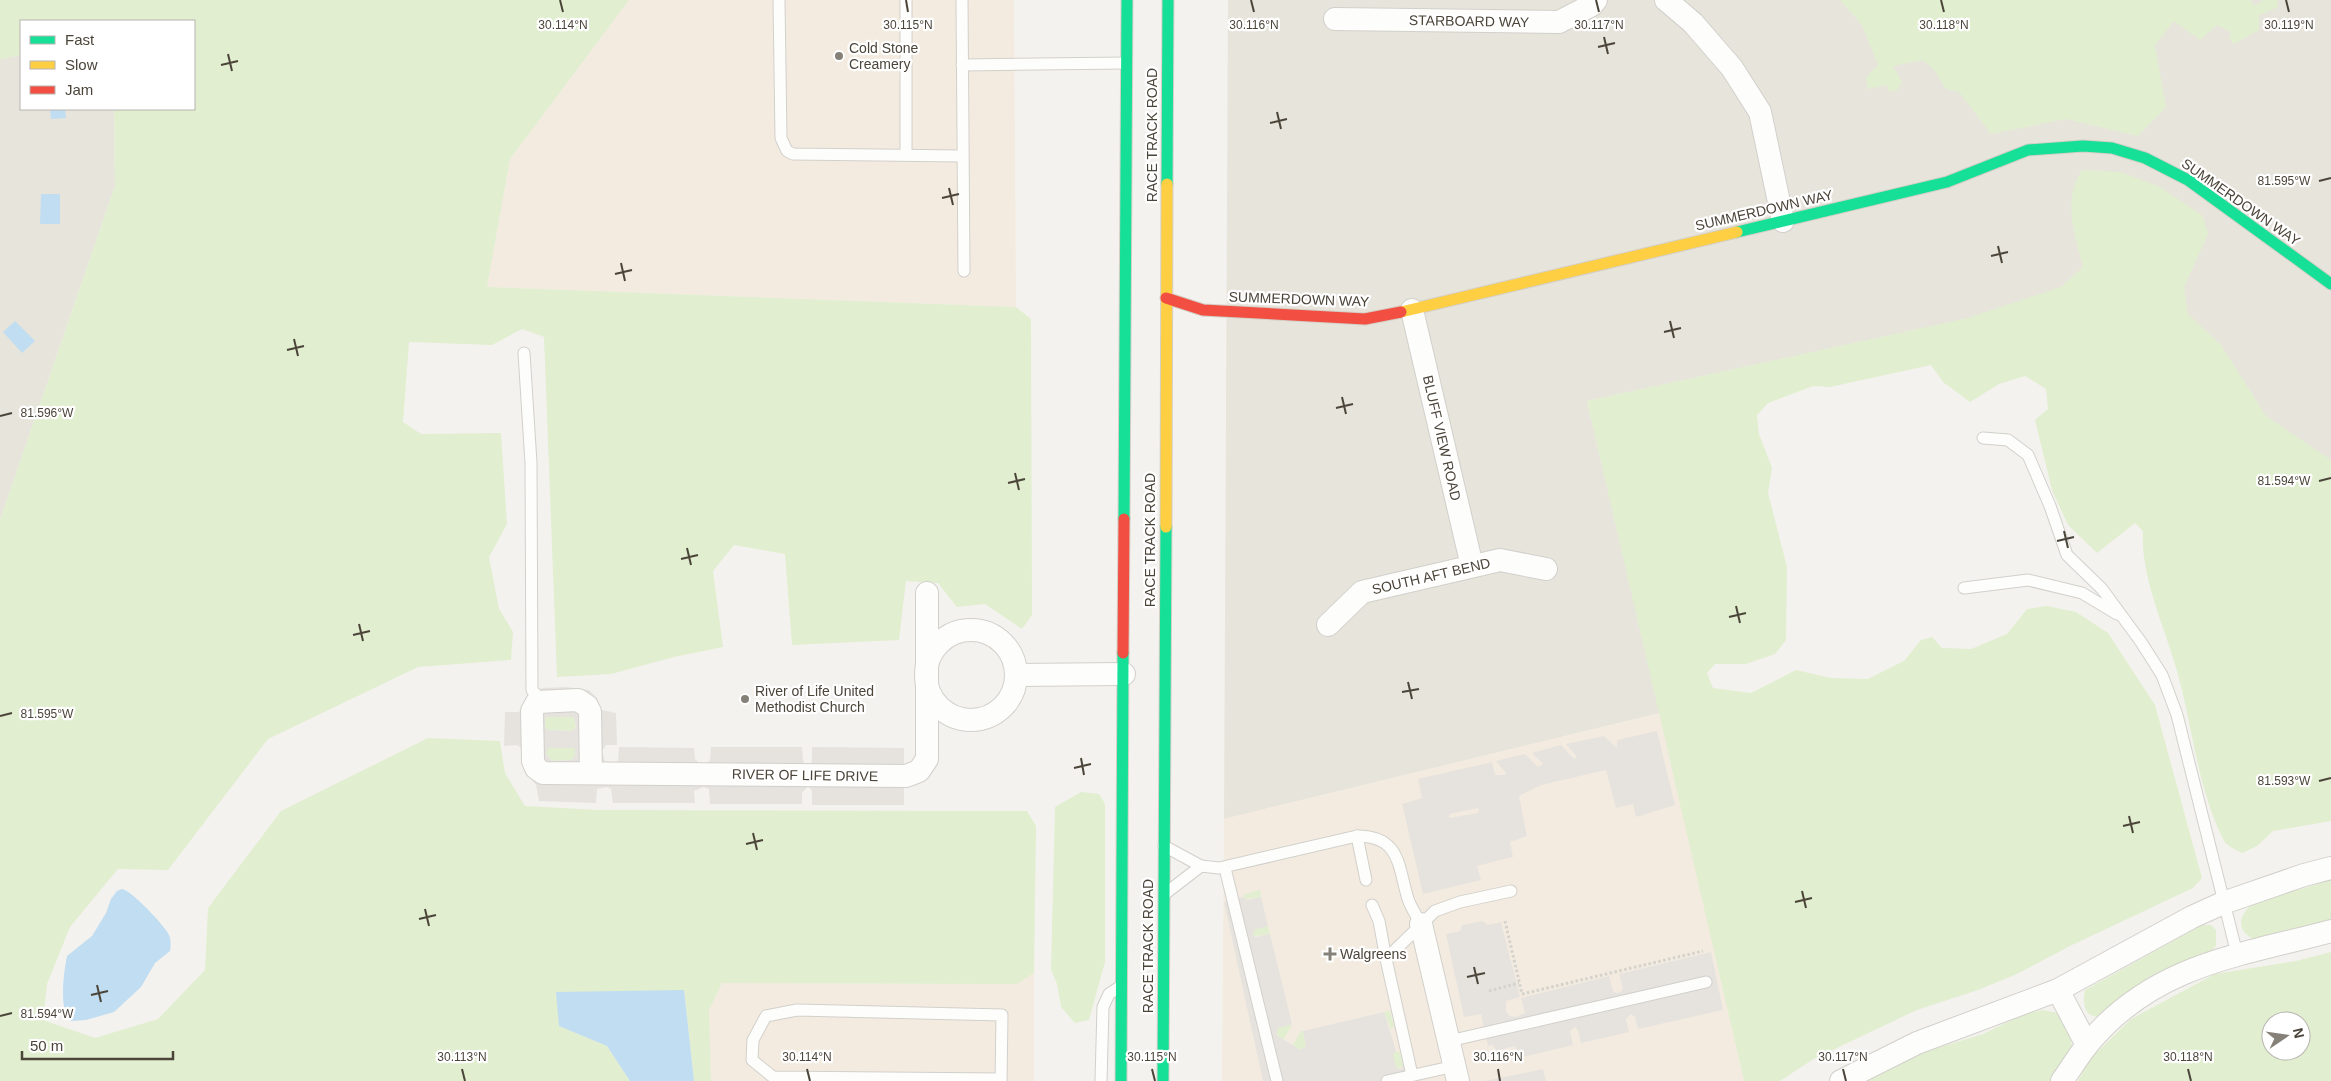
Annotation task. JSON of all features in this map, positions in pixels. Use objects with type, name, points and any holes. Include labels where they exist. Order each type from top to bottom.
[{"type":"main road","name":"RACE TRACK ROAD","points":[[1121,1081],[1128,674],[1127,0]]},
{"type":"main road","name":"RACE TRACK ROAD","points":[[1163,1081],[1163,845],[1160,674],[1166,298],[1168,0]]},
{"type":"main road","name":"SUMMERDOWN WAY","points":[[1166,298],[1185,306],[1203,310],[1365,319],[1412,310],[1947,182],[2028,150],[2083,146],[2112,148],[2146,158],[2188,180],[2216,203],[2331,284]]},
{"type":"street","name":"STARBOARD WAY","points":[[1335,19],[1559,22],[1592,5],[1596,0]]},
{"type":"street","points":[[1666,0],[1693,23],[1732,68],[1760,112],[1783,221]]},
{"type":"street","name":"BLUFF VIEW ROAD","points":[[1412,310],[1472,566]]},
{"type":"street","name":"SOUTH AFT BEND","points":[[1328,625],[1362,592],[1500,560],[1546,569]]},
{"type":"street","name":"RIVER OF LIFE DRIVE","points":[[541,700],[534,704],[532,711],[533,761],[536,768],[543,773],[912,775],[922,768],[927,759],[927,593]]},
{"type":"street","name":"RIVER OF LIFE DRIVE","points":[[974,631],[993,636],[1006,647],[1013,660],[1017,675],[1014,691],[1002,708],[983,718],[963,720],[946,714],[939,708],[932,698],[926,675],[931,654],[937,643],[953,634],[974,631]]},
{"type":"street","points":[[1017,675],[1128,674]]},
{"type":"street","points":[[541,700],[578,700],[587,706],[590,712],[590,773]]},
{"type":"street","points":[[1841,1081],[1917,1043],[2058,990],[2192,917],[2223,903],[2295,878],[2331,868]]},
{"type":"street","points":[[1421,924],[1456,1073]]},
{"type":"street","points":[[2062,1081],[2087,1045],[2119,1013],[2150,990],[2183,972],[2237,954],[2331,931]]},
{"type":"street","points":[[2058,990],[2087,1045]]},
{"type":"lane","points":[[779,0],[779,116],[781,138],[787,151],[793,154],[962,156]]},
{"type":"lane","points":[[906,0],[906,155]]},
{"type":"lane","points":[[962,0],[964,271]]},
{"type":"lane","points":[[962,65],[1126,63]]},
{"type":"lane","points":[[524,353],[531,463],[532,690],[541,700]]},
{"type":"lane","points":[[1983,438],[2008,440],[2028,455],[2050,506],[2067,555],[2102,589],[2141,642],[2162,675],[2177,714],[2237,954]]},
{"type":"lane","points":[[1964,588],[2028,580],[2082,593],[2121,616]]},
{"type":"lane","points":[[1163,845],[1200,866],[1225,868],[1358,836],[1374,838],[1389,846],[1399,860],[1409,901],[1421,924]]},
{"type":"lane","points":[[1358,836],[1369,879]]},
{"type":"lane","points":[[1163,896],[1200,866]]},
{"type":"lane","points":[[1225,868],[1277,1081]]},
{"type":"lane","points":[[1386,959],[1435,911],[1460,902],[1511,891]]},
{"type":"lane","points":[[1375,904],[1412,1075]]},
{"type":"lane","points":[[1449,1041],[1706,982]]},
{"type":"lane","points":[[1101,1081],[1103,1007],[1109,994],[1122,985]]},
{"type":"lane","points":[[797,1010],[1002,1015],[1001,1080],[773,1079],[752,1060],[752,1040],[766,1016],[797,1010]]},
{"type":"lane","points":[[1387,1081],[1412,1075],[1456,1073]]},
{"type":"path","points":[[1505,921],[1522,994],[1703,950]]},
{"type":"path","points":[[1489,991],[1519,983]]},
{"type":"shaded area","points":[[629,0],[1014,0],[1016,307],[487,287],[510,159]]},
{"type":"shaded area","points":[[1228,0],[2331,0],[2331,814],[2088,293],[1587,401],[1660,713],[1224,819]]},
{"type":"shaded area","points":[[20,55],[20,110],[114,110],[115,186],[0,520],[0,59]]},
{"type":"shaded area","points":[[566,687],[589,690],[597,698],[602,710],[616,713],[617,745],[606,745],[602,751],[605,762],[611,764],[618,761],[619,747],[694,748],[695,759],[700,764],[707,763],[710,760],[711,747],[802,747],[804,764],[811,764],[812,747],[904,748],[904,805],[812,805],[812,791],[808,786],[802,793],[802,804],[710,804],[709,789],[704,787],[694,791],[695,803],[613,803],[611,789],[607,787],[597,789],[596,803],[539,801],[536,785],[526,772],[521,748],[517,745],[504,746],[505,712],[519,712],[526,698],[542,688]],"holes":[[[574,717],[576,728],[571,731],[548,730],[545,727],[545,718]],[[548,748],[575,748],[575,756],[571,760],[552,761],[546,754]]]},
{"type":"shaded area","points":[[1660,713],[1744,1081],[1222,1081],[1224,819]]},
{"type":"shaded area","points":[[1657,731],[1675,805],[1636,817],[1633,804],[1616,808],[1606,770],[1541,785],[1519,796],[1527,836],[1510,842],[1513,857],[1477,866],[1481,880],[1423,894],[1402,804],[1422,798],[1418,779],[1492,762],[1495,775],[1505,775],[1506,773],[1496,761],[1525,754],[1538,767],[1543,764],[1532,753],[1561,745],[1574,759],[1577,757],[1566,744],[1604,736],[1617,748],[1617,740]],"holes":[[[1479,809],[1478,813],[1449,818],[1450,814]]]},
{"type":"shaded area","points":[[1243,897],[1247,900],[1261,897],[1268,926],[1254,930],[1253,936],[1270,934],[1292,1024],[1278,1028],[1276,1035],[1301,1050],[1306,1046],[1303,1031],[1384,1012],[1396,1051],[1393,1055],[1396,1068],[1401,1069],[1403,1065],[1418,1081],[1263,1081],[1224,902]]},
{"type":"shaded area","points":[[1483,921],[1488,925],[1501,922],[1520,997],[1506,1001],[1506,1012],[1510,1016],[1515,1017],[1525,1013],[1521,998],[1609,976],[1613,991],[1616,993],[1621,992],[1623,988],[1619,974],[1711,952],[1723,1010],[1638,1029],[1635,1017],[1631,1014],[1626,1019],[1629,1032],[1581,1043],[1578,1030],[1575,1027],[1570,1031],[1573,1045],[1519,1058],[1515,1046],[1496,1051],[1493,1045],[1488,1046],[1481,1014],[1464,1017],[1446,934],[1460,931],[1462,925]]},
{"type":"shaded area","points":[[1034,973],[1034,1081],[711,1081],[709,1010],[722,983],[1016,984]]},
{"type":"shaded area","points":[[1543,1069],[1546,1081],[1485,1081]]},
{"type":"green space","points":[[0,0],[629,0],[510,159],[487,287],[1016,307],[1031,319],[1032,615],[1022,629],[985,604],[957,607],[938,583],[906,581],[899,640],[792,645],[785,554],[734,545],[713,571],[723,647],[674,657],[611,674],[557,677],[544,337],[522,329],[492,345],[409,342],[403,422],[421,434],[501,433],[507,524],[489,557],[499,609],[513,632],[511,660],[418,667],[268,739],[168,870],[118,869],[70,927],[47,984],[43,1020],[95,1038],[158,1019],[205,970],[208,908],[281,811],[428,738],[500,741],[505,773],[525,806],[598,810],[1027,811],[1036,826],[1034,973],[1017,984],[722,983],[709,1010],[711,1081],[694,1081],[684,990],[559,1026],[607,1046],[630,1081],[0,1081],[0,520],[115,186],[114,110],[195,110],[195,20],[20,20],[20,55],[0,59]]},
{"type":"green space","points":[[1840,0],[2250,0],[2255,6],[2263,0],[2278,0],[2278,7],[2259,15],[2259,30],[2234,44],[2229,38],[2231,32],[2217,25],[2200,40],[2174,21],[2155,45],[2166,107],[2138,136],[2066,119],[1991,134],[1959,92],[1946,89],[1934,70],[1923,60],[1893,66],[1902,82],[1897,90],[1889,92],[1887,85],[1868,89],[1866,77],[1878,65],[1862,25]]},
{"type":"green space","points":[[2082,170],[2121,172],[2160,187],[2203,216],[2208,234],[2184,287],[2188,314],[2221,345],[2266,416],[2331,460],[2331,821],[2273,831],[2257,846],[2242,853],[2224,841],[2201,779],[2183,692],[2149,583],[2143,548],[2143,531],[2135,523],[2097,553],[2068,525],[2052,490],[2035,420],[2048,409],[2046,389],[2025,376],[1999,384],[1970,402],[1943,382],[1931,365],[1830,387],[1813,386],[1768,403],[1757,415],[1759,434],[1772,468],[1768,493],[1787,567],[1786,640],[1775,654],[1746,664],[1715,664],[1707,673],[1713,688],[1751,693],[1796,670],[1831,678],[1868,679],[1904,661],[1921,640],[1932,637],[1942,648],[1971,649],[2007,634],[2027,609],[2047,606],[2076,612],[2108,633],[2155,705],[2202,878],[2193,888],[2070,946],[2017,974],[1978,990],[1917,1010],[1812,1060],[1780,1081],[1744,1081],[1587,401],[1968,318],[2061,287],[2083,267],[2074,230],[2071,206],[2076,182]]},
{"type":"green space","points":[[574,717],[576,728],[572,731],[548,730],[545,727],[545,718]]},
{"type":"green space","points":[[547,748],[575,748],[575,756],[571,760],[552,761],[546,754],[545,750]]},
{"type":"green space","points":[[1081,792],[1099,794],[1105,804],[1105,962],[1089,1020],[1075,1023],[1061,1007],[1057,984],[1051,970],[1055,807]]},
{"type":"green space","points":[[2331,880],[2331,921],[2259,941],[2251,938],[2243,929],[2241,924],[2244,913],[2254,903]]},
{"type":"green space","points":[[1260,890],[1261,897],[1244,899],[1245,894]]},
{"type":"green space","points":[[2202,925],[2211,925],[2216,930],[2216,946],[2209,954],[2103,1017],[2089,1014],[2084,1001],[2085,990]]},
{"type":"green space","points":[[1268,926],[1270,934],[1253,936],[1254,930]]},
{"type":"green space","points":[[2331,952],[2331,1081],[2078,1081],[2088,1061],[2131,1019],[2215,974],[2296,961]]},
{"type":"green space","points":[[2043,1010],[2058,1013],[2071,1041],[2071,1053],[2055,1081],[1866,1081],[1908,1057],[1983,1034],[2024,1014]]},
{"type":"green space","points":[[1390,1011],[1394,1026],[1391,1029],[1384,1012]]},
{"type":"green space","points":[[1292,1024],[1283,1040],[1276,1035],[1278,1028]]},
{"type":"green space","points":[[1301,1031],[1303,1031],[1306,1046],[1301,1050],[1293,1045]]},
{"type":"green space","points":[[1397,1051],[1400,1053],[1403,1065],[1398,1069],[1392,1055]]},
{"type":"water","points":[[50,110],[65,110],[66,118],[51,119]]},
{"type":"water","points":[[41,194],[60,194],[60,224],[40,224]]},
{"type":"water","points":[[15,321],[35,341],[22,353],[3,332]]},
{"type":"water","points":[[122,889],[133,895],[166,930],[170,939],[170,951],[155,963],[141,987],[114,1012],[86,1020],[71,1021],[64,1009],[63,1000],[67,956],[92,936],[106,913],[111,899],[117,891]]},
{"type":"water","points":[[684,990],[694,1081],[630,1081],[607,1046],[559,1026],[556,992]]},
{"type":"traffic: fast","points":[[1124,519],[1127,0]]},
{"type":"traffic: fast","points":[[1167,184],[1168,0]]},
{"type":"traffic: fast","points":[[1737,232],[1947,182],[2028,150],[2083,146],[2112,148],[2145,158],[2188,180],[2331,284]]},
{"type":"traffic: fast","points":[[1163,1081],[1166,527]]},
{"type":"traffic: fast","points":[[1121,1081],[1123,653]]},
{"type":"traffic: slow","points":[[1166,527],[1167,184]]},
{"type":"traffic: slow","points":[[1401,312],[1737,232]]},
{"type":"traffic: jam","points":[[1166,298],[1203,310],[1365,319],[1401,312]]},
{"type":"traffic: jam","points":[[1123,653],[1124,519]]},
{"type":"place","name":"Cold Stone Creamery","points":[[839,56]]},
{"type":"place","name":"River of Life United Methodist Church","points":[[745,699]]},
{"type":"place","name":"Walgreens","points":[[1330,954]]}]
